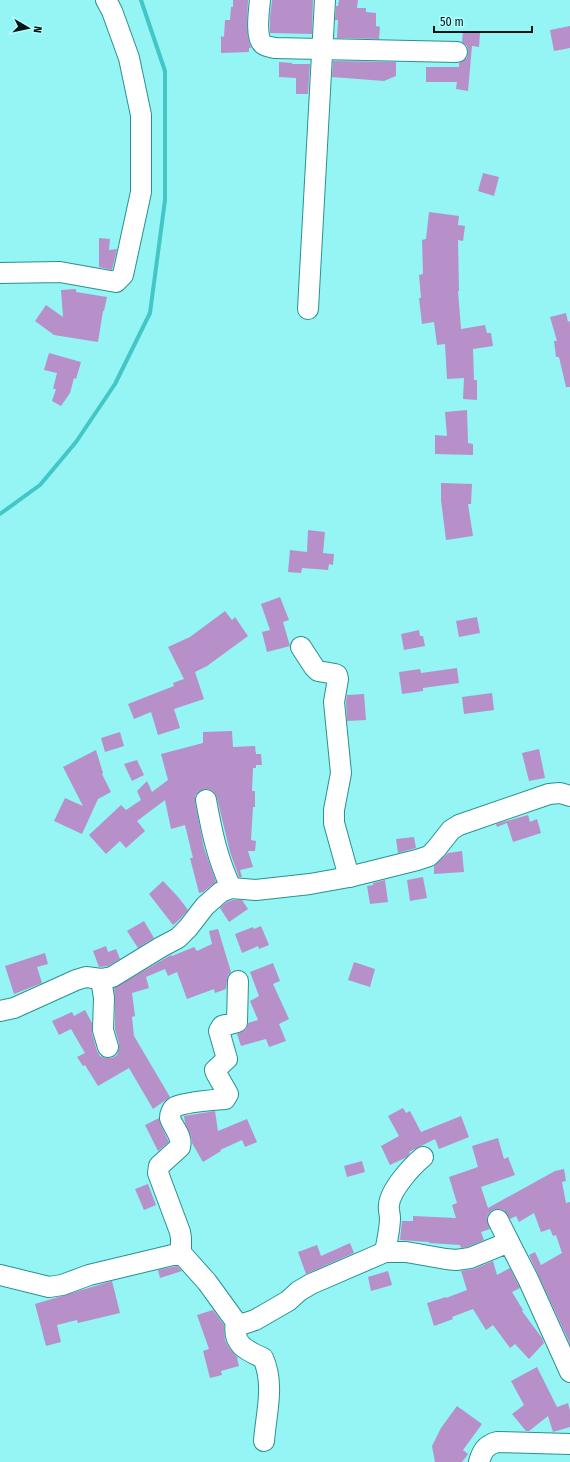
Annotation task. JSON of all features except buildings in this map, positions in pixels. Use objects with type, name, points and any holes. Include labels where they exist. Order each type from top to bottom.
[{"type":"street","points":[[0,273],[60,272],[116,282],[123,275],[141,192],[141,115],[129,58],[112,11],[106,0]]},
{"type":"street","points":[[260,0],[259,36],[260,42],[264,46],[275,48],[457,52]]},
{"type":"street","points":[[308,309],[325,0]]},
{"type":"street","points":[[301,647],[318,671],[335,674],[338,679],[334,702],[341,773],[334,810],[334,823],[349,877]]},
{"type":"street","points":[[0,1011],[14,1008],[76,980],[86,977],[112,977],[178,938],[213,898],[221,892],[231,888],[256,890],[310,884],[349,877],[428,856],[436,849],[451,830],[459,825],[549,794],[560,793],[570,796]]},
{"type":"street","points":[[206,800],[214,845],[222,869],[231,888]]},
{"type":"street","points":[[101,978],[104,998],[103,1030],[108,1047]]},
{"type":"street","points":[[238,981],[237,1022],[222,1026],[219,1030],[228,1059],[215,1070],[228,1094],[227,1097],[225,1099],[183,1105],[174,1108],[171,1111],[170,1118],[181,1143],[180,1147],[159,1166],[158,1169],[158,1173],[182,1238],[181,1253],[207,1282],[236,1322],[243,1324],[250,1323],[288,1301],[299,1291],[311,1284],[385,1252],[406,1252],[456,1260],[470,1258],[509,1242]]},
{"type":"street","points":[[385,1252],[390,1217],[389,1205],[392,1196],[415,1163],[423,1157]]},
{"type":"street","points":[[498,1220],[528,1279],[570,1372]]},
{"type":"street","points":[[0,1275],[49,1287],[62,1285],[88,1275],[181,1253]]},
{"type":"street","points":[[236,1322],[234,1331],[238,1340],[248,1351],[263,1358],[268,1374],[269,1393],[264,1441]]},
{"type":"street","points":[[480,1462],[480,1457],[489,1444],[497,1442],[570,1444]]},
{"type":"waterway","points":[[0,514],[40,485],[76,442],[115,384],[150,313],[165,200],[165,71],[141,0]]}]
